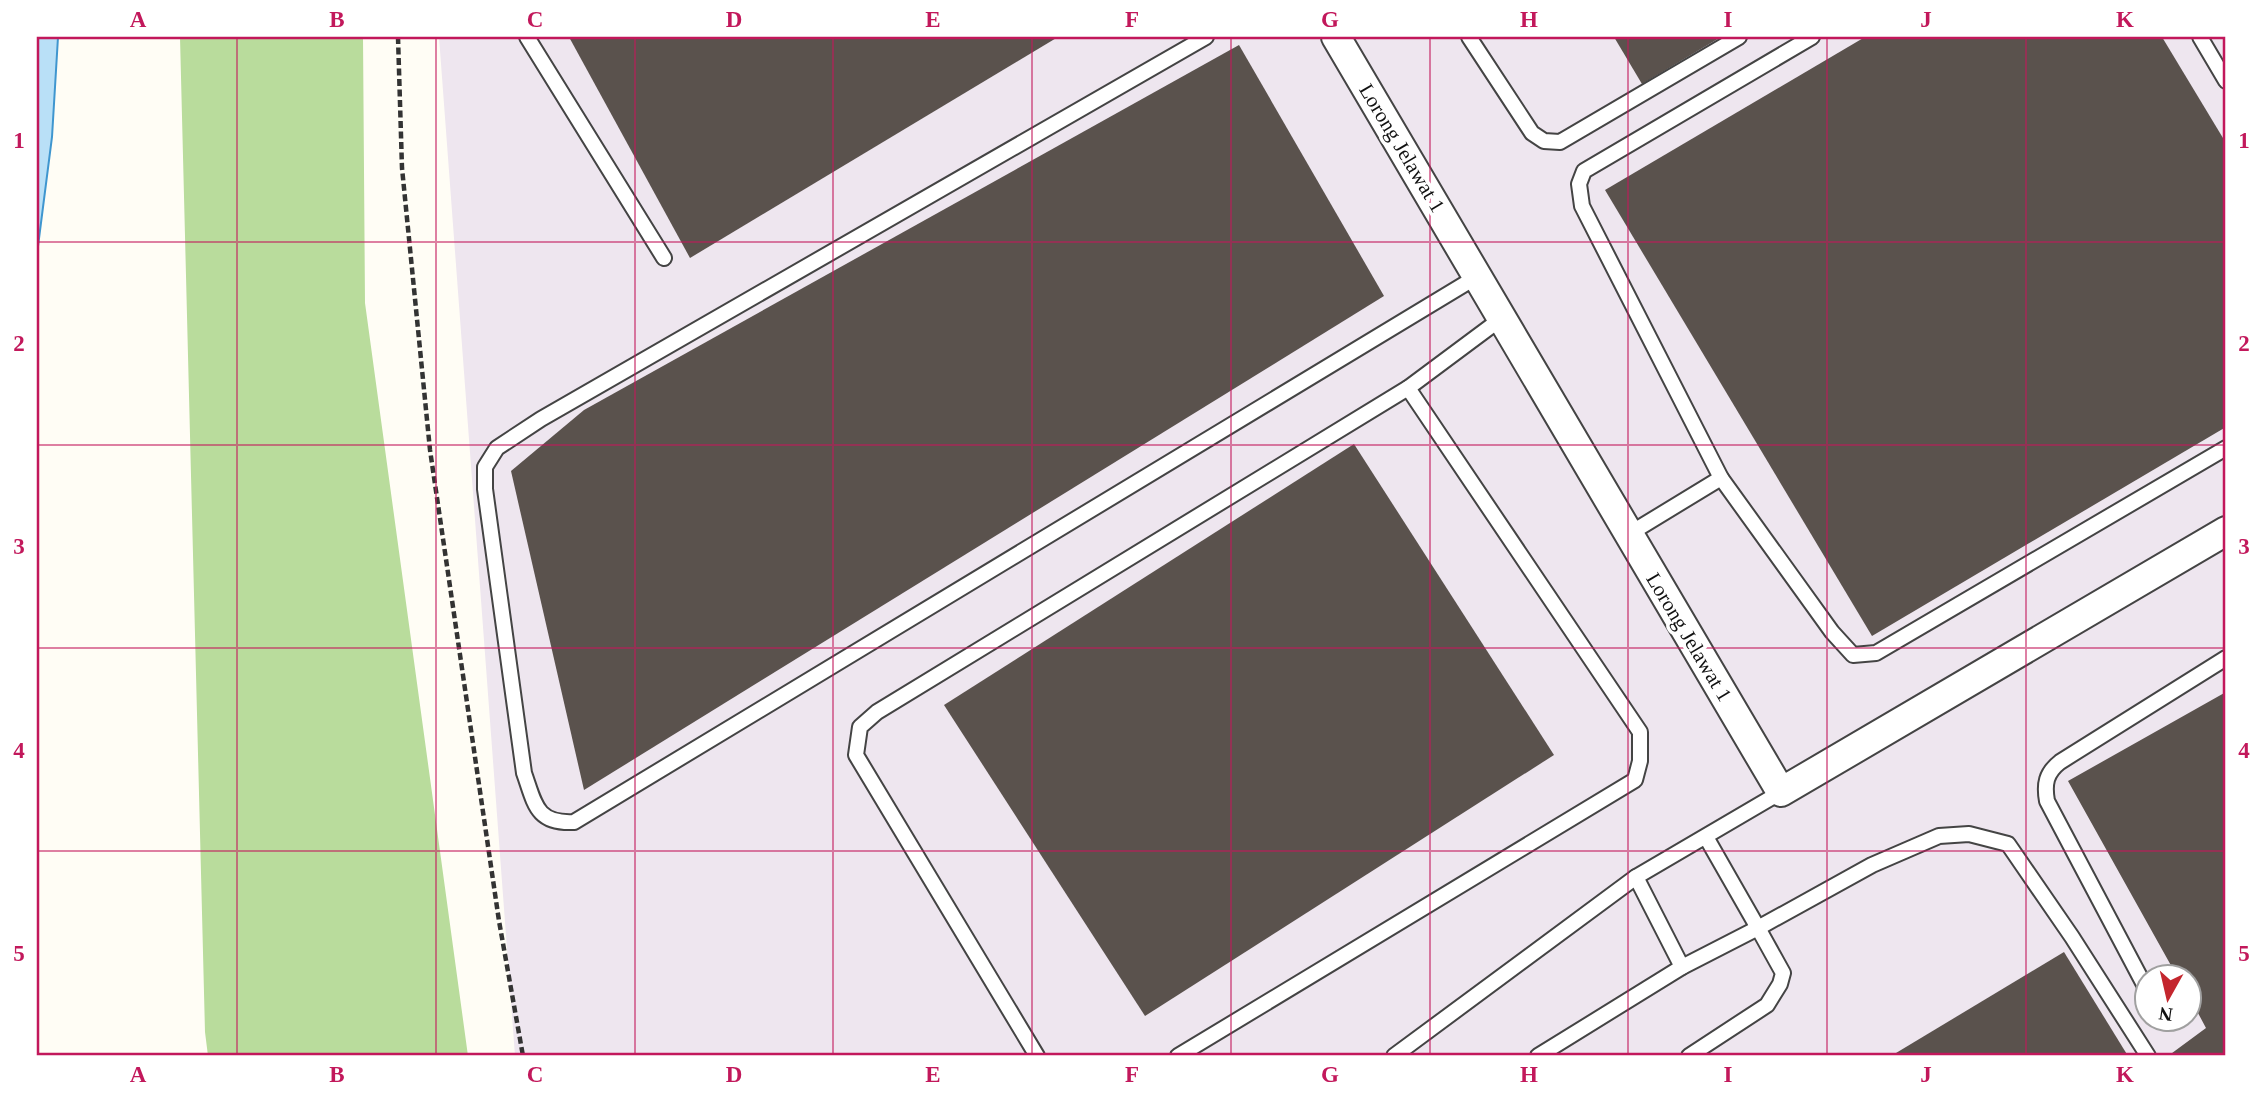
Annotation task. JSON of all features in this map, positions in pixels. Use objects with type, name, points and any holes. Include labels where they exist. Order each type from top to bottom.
[{"type":"street","name":"Lorong Jelawat 1","points":[[1336,37],[1781,792]]},
{"type":"street","points":[[1781,792],[2226,531]]},
{"type":"lane","points":[[527,37],[664,258]]},
{"type":"lane","points":[[1206,37],[541,419],[497,448],[485,467],[485,489],[524,773],[535,805],[545,818],[558,823],[574,822],[1478,276]]},
{"type":"lane","points":[[1469,37],[1532,133],[1544,141],[1560,142],[1739,37]]},
{"type":"lane","points":[[1812,37],[1584,171],[1579,184],[1582,206],[1721,478],[1832,632],[1853,655],[1876,653],[2226,448]]},
{"type":"lane","points":[[2200,37],[2226,82]]},
{"type":"lane","points":[[1037,1056],[856,755],[860,727],[877,712],[1408,388],[1502,318]]},
{"type":"lane","points":[[1178,1056],[1635,780],[1640,761],[1640,733],[1408,388]]},
{"type":"lane","points":[[1629,534],[1721,478]]},
{"type":"lane","points":[[2134,967],[2047,801],[2046,779],[2050,769],[2060,762],[2226,658]]},
{"type":"lane","points":[[1394,1056],[1636,877],[1781,792]]},
{"type":"lane","points":[[1538,1056],[1682,967],[1872,865],[1940,836],[1969,834],[2008,844],[2072,937],[2148,1056]]},
{"type":"lane","points":[[1689,1056],[1767,1004],[1776,993],[1783,973],[1706,837]]},
{"type":"lane","points":[[1636,877],[1682,967]]},
{"type":"path","points":[[398,37],[402,168],[430,450],[499,921],[523,1056]]},
{"type":"shaded area","points":[[439,37],[2226,37],[2226,1056],[515,1056]]},
{"type":"green space","points":[[180,37],[363,37],[365,303],[468,1056],[208,1056],[205,1032]]},
{"type":"water","points":[[37,37],[58,37],[52,137],[37,254]]},
{"type":"building","points":[[569,37],[1058,37],[690,258]]},
{"type":"building","points":[[1614,37],[1721,37],[1642,84]]},
{"type":"building","points":[[1865,37],[2162,37],[2226,143],[2226,427],[1872,636],[1605,190]]},
{"type":"building","points":[[1239,45],[1384,296],[584,790],[511,471],[584,410]]},
{"type":"building","points":[[1354,444],[1554,755],[1145,1016],[944,705]]},
{"type":"building","points":[[2226,692],[2226,1056],[2168,1056],[2198,1034],[2204,1034],[2204,964],[2170,964],[2068,781]]},
{"type":"building","points":[[2064,952],[2128,1056],[1891,1056]]}]
